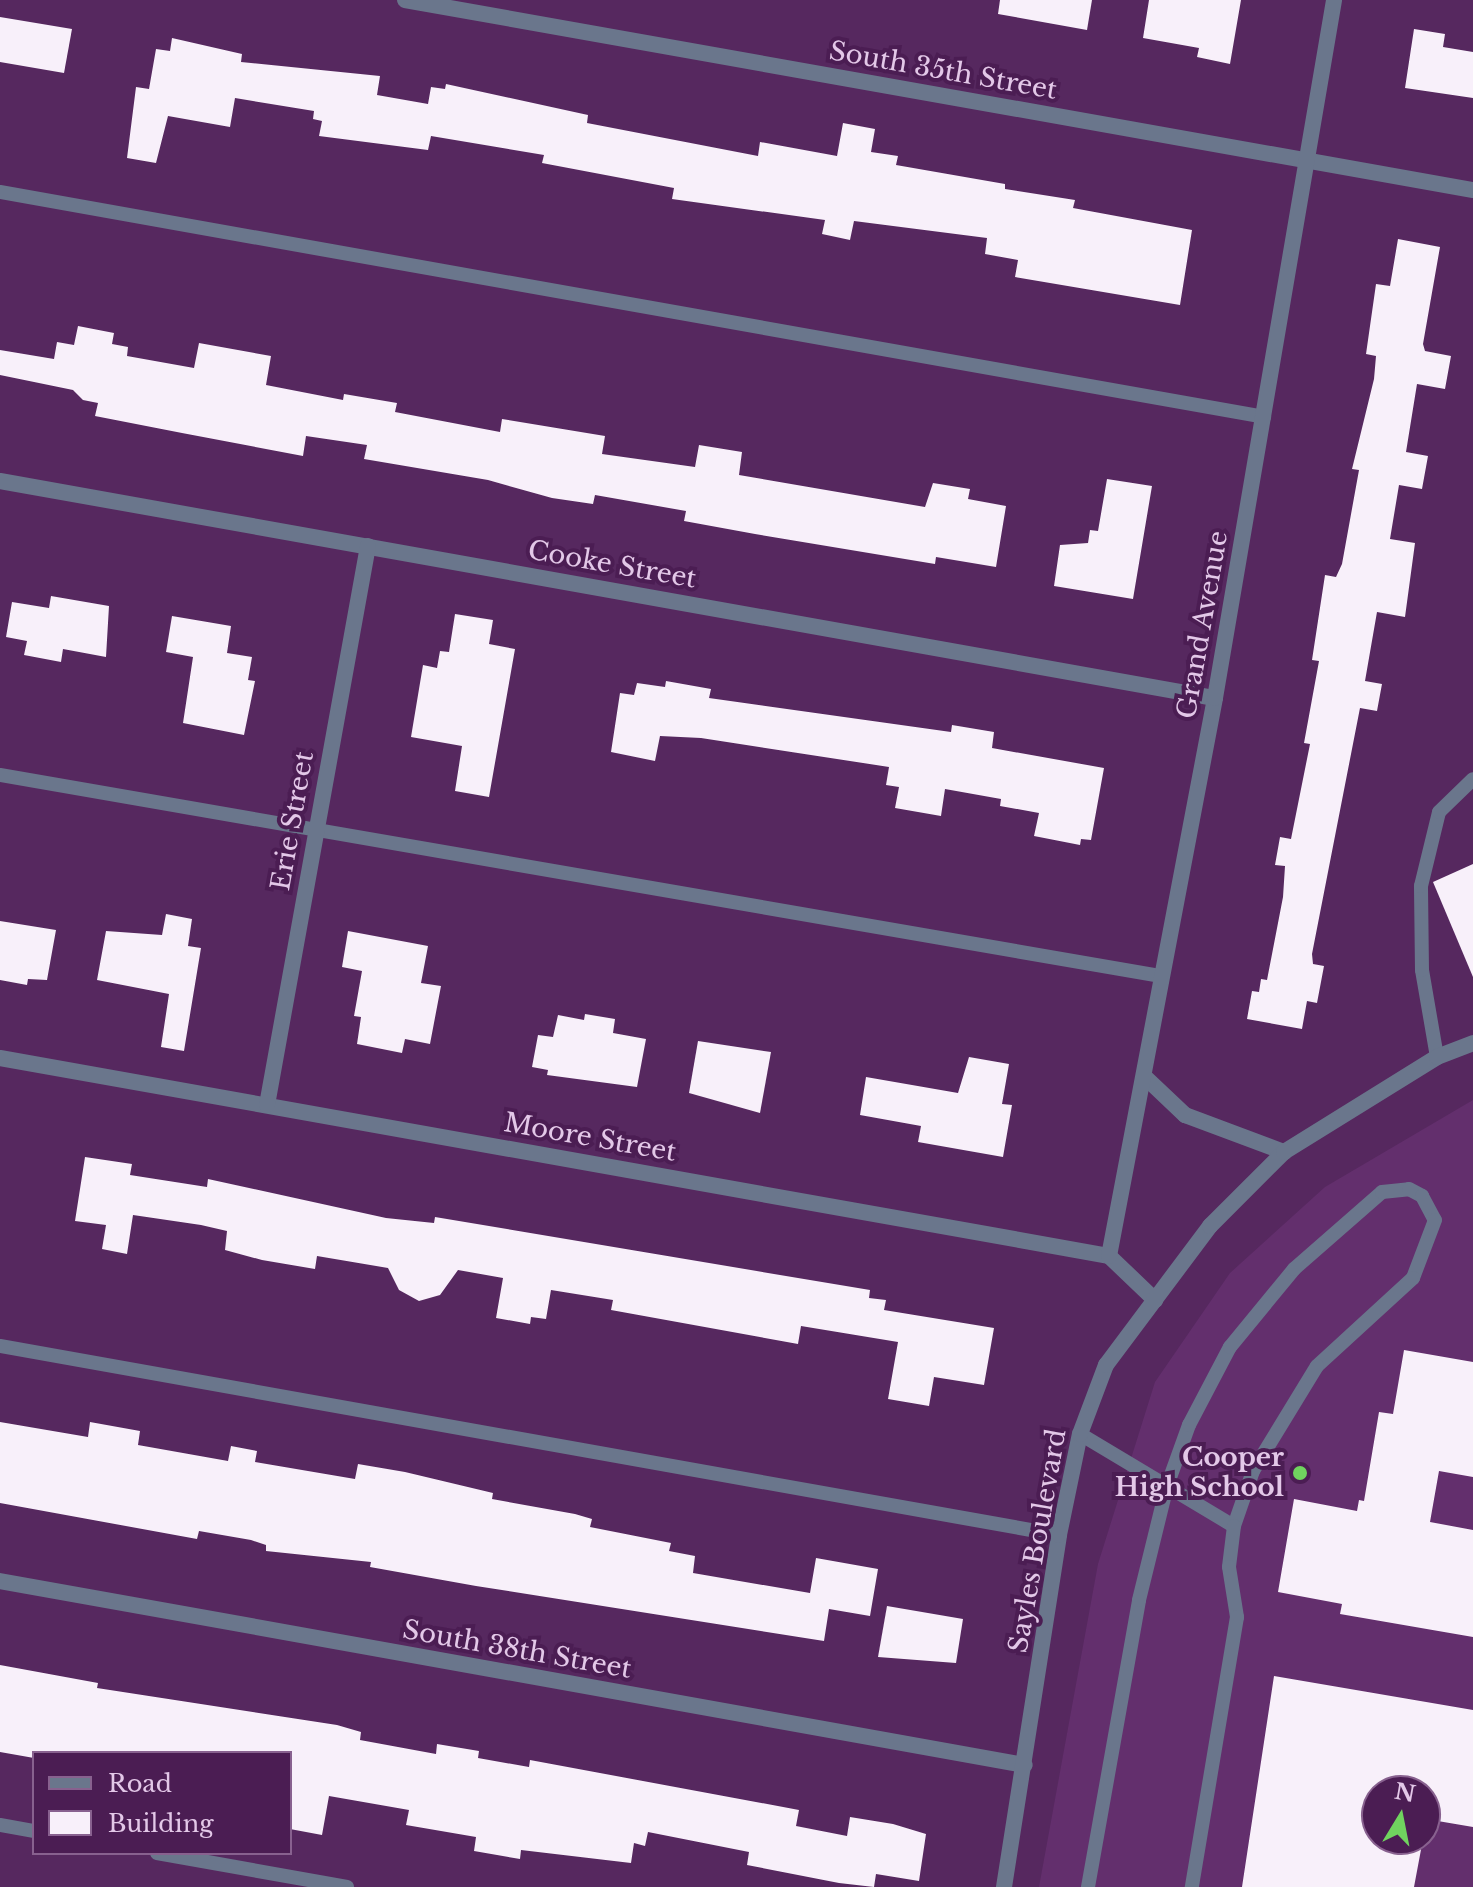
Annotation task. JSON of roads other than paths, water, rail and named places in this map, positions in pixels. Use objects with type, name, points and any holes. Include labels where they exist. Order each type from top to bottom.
[{"type":"street","name":"South 35th Street","points":[[405,0],[1473,190]]},
{"type":"street","name":"Grand Avenue","points":[[1109,1256],[1146,1078],[1160,976],[1215,698],[1334,0]]},
{"type":"street","name":"Cooke Street","points":[[0,481],[1215,698]]},
{"type":"street","name":"Erie Street","points":[[267,1105],[368,546]]},
{"type":"street","name":"Sayles Boulevard","points":[[1004,1887],[1059,1535],[1080,1434],[1106,1365],[1210,1226],[1284,1152],[1437,1057],[1473,1043]]},
{"type":"street","name":"Moore Street","points":[[0,1058],[1109,1256]]},
{"type":"street","points":[[1146,1078],[1185,1115],[1284,1152]]},
{"type":"street","points":[[1109,1256],[1155,1300]]},
{"type":"street","name":"South 38th Street","points":[[0,1581],[1025,1765]]},
{"type":"lane","points":[[0,192],[1264,417]]},
{"type":"lane","points":[[0,775],[1160,976]]},
{"type":"lane","points":[[1437,1057],[1422,970],[1421,886],[1439,812],[1473,779]]},
{"type":"lane","points":[[1088,1887],[1139,1600],[1167,1486],[1189,1425],[1230,1347],[1294,1269],[1382,1192],[1409,1189],[1422,1196],[1435,1220],[1413,1278],[1317,1366],[1253,1471],[1234,1526],[1229,1567],[1237,1617],[1192,1887]]},
{"type":"lane","points":[[0,1346],[1059,1535]]},
{"type":"lane","points":[[1080,1434],[1234,1526]]},
{"type":"lane","points":[[0,1825],[32,1831]]},
{"type":"lane","points":[[168,1855],[347,1887]]},
{"type":"place","name":"Cooper High School","points":[[1300,1473]]}]
